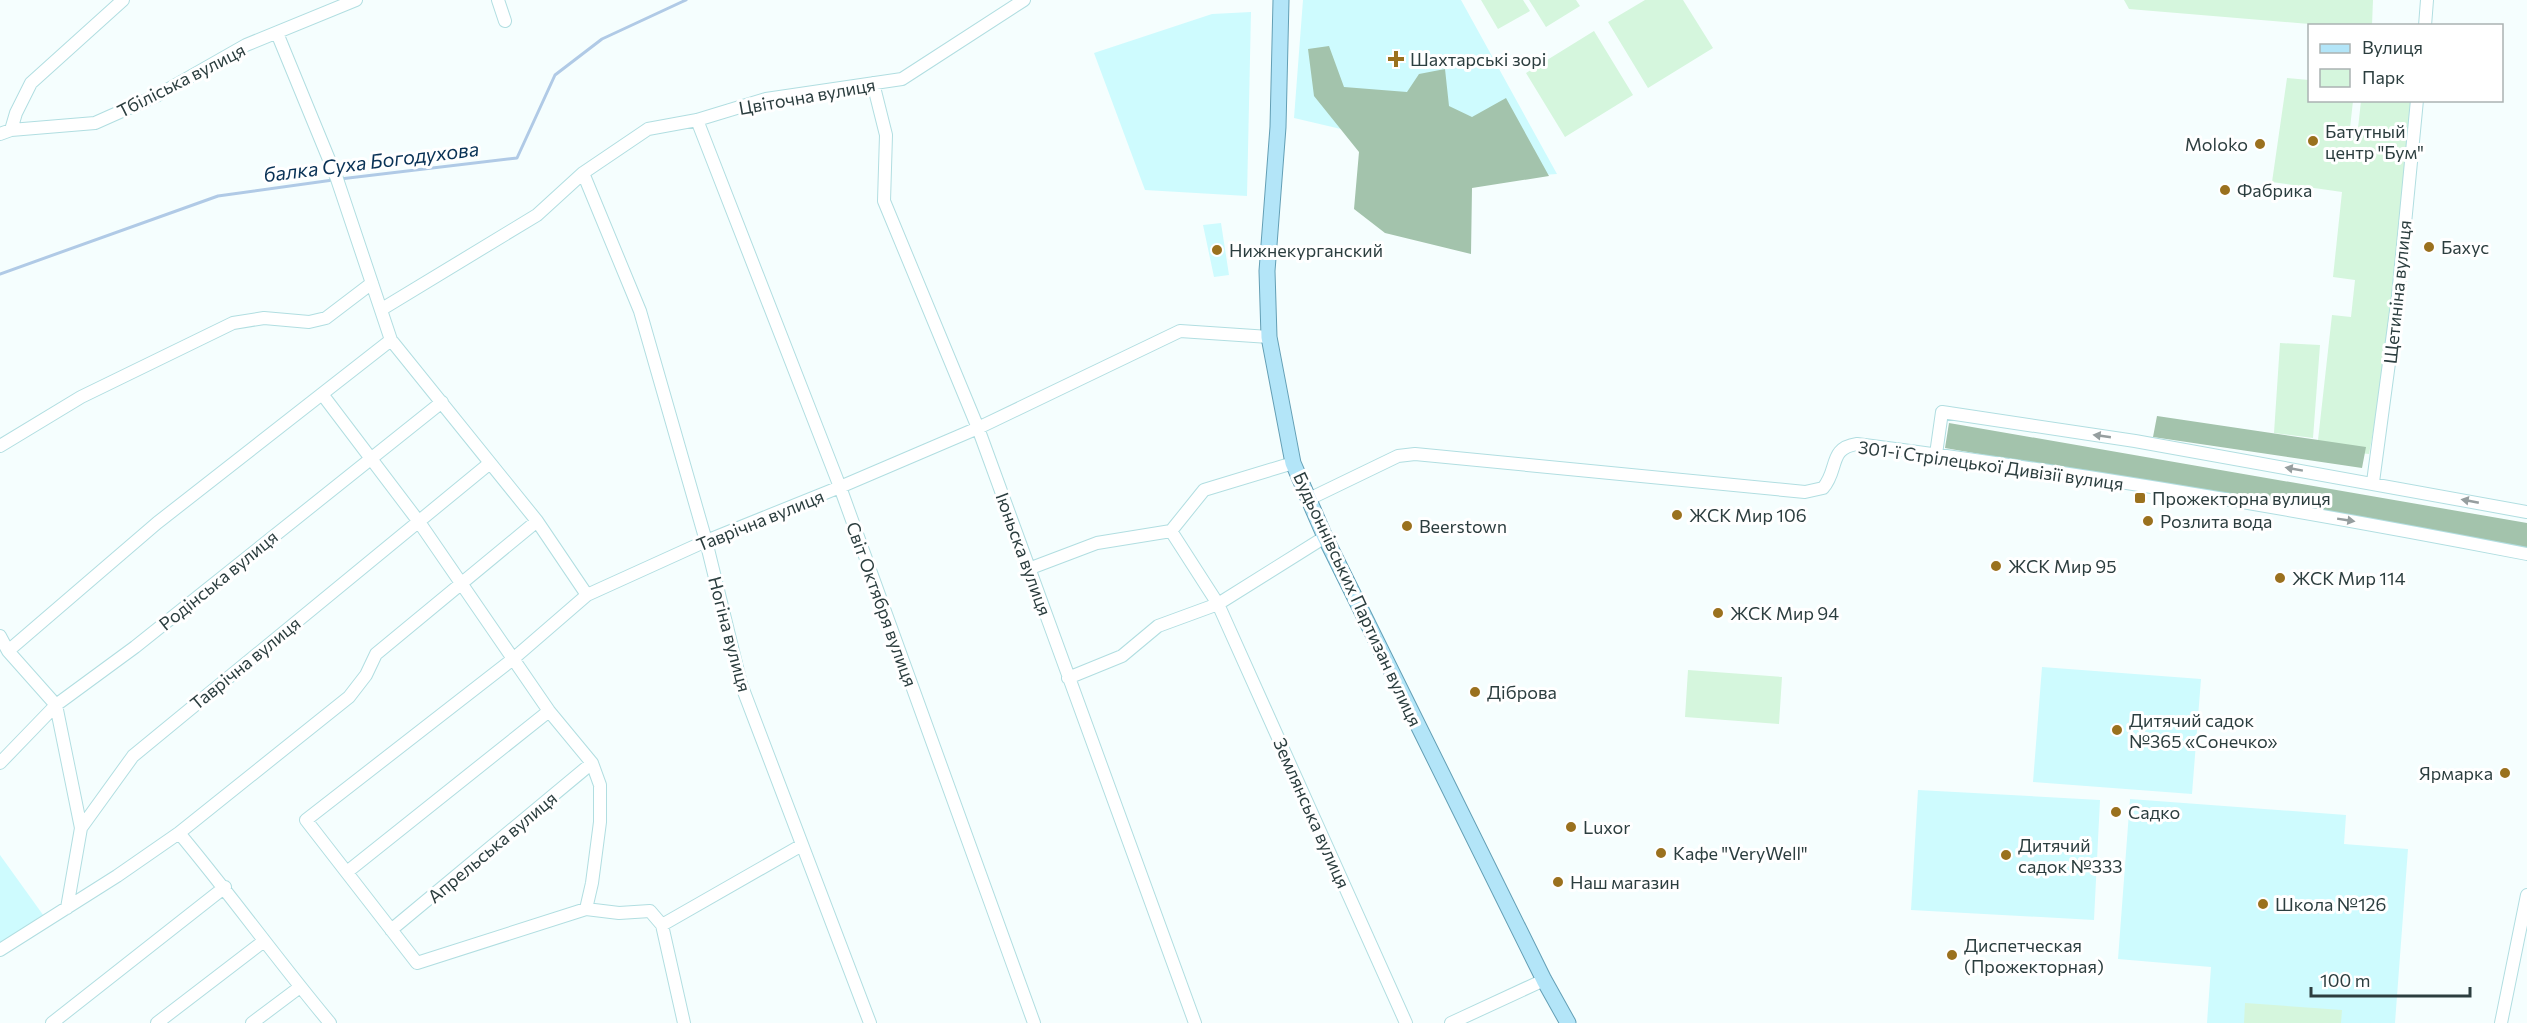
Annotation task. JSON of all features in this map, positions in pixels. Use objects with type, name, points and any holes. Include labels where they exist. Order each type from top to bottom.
[{"type":"main road","name":"Будьоннівських Партизан вулиця","points":[[1281,0],[1278,127],[1267,271],[1269,337],[1293,463],[1325,537],[1544,980],[1568,1023]]},
{"type":"street","points":[[6,132],[31,83],[123,0]]},
{"type":"street","name":"Тбіліська вулиця","points":[[6,132],[95,123],[158,94],[246,45],[356,0]]},
{"type":"street","points":[[498,0],[505,21]]},
{"type":"street","name":"Цвiточна вулиця","points":[[382,309],[537,214],[583,173],[648,129],[697,120],[766,99],[902,79],[1024,0]]},
{"type":"street","points":[[2425,24],[2427,0]]},
{"type":"street","points":[[277,33],[337,179],[391,340],[537,521],[587,595]]},
{"type":"street","name":"Iюньска вулиця","points":[[873,83],[886,135],[884,201],[978,428],[1031,568],[1068,678],[1195,1023]]},
{"type":"street","name":"Щетиніна вулиця","points":[[2373,482],[2397,308],[2418,102]]},
{"type":"street","name":"Світ Октября вулиця","points":[[697,120],[840,487],[1034,1023]]},
{"type":"street","name":"Ногіна вулиця","points":[[583,173],[640,311],[706,541],[741,684],[870,1023]]},
{"type":"street","points":[[0,446],[81,397],[233,322],[264,318],[300,322],[317,321],[326,318],[372,283]]},
{"type":"street","name":"Таврічна вулиця","points":[[347,872],[306,820],[513,659],[587,595],[706,541],[978,428],[1180,331],[1269,337]]},
{"type":"street","points":[[8,651],[157,523],[391,340]]},
{"type":"street","points":[[322,394],[418,522],[549,711],[592,763],[600,784],[600,822],[586,909]]},
{"type":"street","name":"Родінська вулиця","points":[[0,764],[56,705],[135,647],[442,402]]},
{"type":"street","points":[[1936,454],[1942,412],[2135,441],[2373,482],[2527,512]]},
{"type":"street","name":"301-ї Стрілецької Дивізії вулиця","points":[[1309,499],[1398,456],[1415,454],[1805,492],[1823,488],[1833,472],[1835,457],[1840,449],[1847,445],[1857,444],[1936,454],[2369,524],[2527,554]]},
{"type":"street","name":"Таврічна вулиця","points":[[66,908],[81,828],[132,756],[490,463]]},
{"type":"street","points":[[1031,568],[1097,543],[1171,531],[1204,490],[1293,463]]},
{"type":"street","points":[[0,950],[179,832],[348,697],[366,675],[376,654],[537,521]]},
{"type":"street","name":"Землянська вулиця","points":[[1171,531],[1218,604],[1406,1023]]},
{"type":"street","points":[[1068,678],[1122,656],[1158,626],[1218,604],[1325,537]]},
{"type":"street","points":[[0,636],[8,651],[56,705],[81,828]]},
{"type":"street","points":[[549,711],[347,872],[417,963],[586,909],[619,913],[650,911],[662,925],[684,1023]]},
{"type":"street","name":"Апрельська вулиця","points":[[391,930],[592,763]]},
{"type":"street","points":[[179,832],[225,887],[264,941],[330,1023]]},
{"type":"street","points":[[662,925],[802,845]]},
{"type":"street","points":[[52,1023],[225,887]]},
{"type":"street","points":[[2501,1023],[2527,895]]},
{"type":"street","points":[[157,1023],[264,941]]},
{"type":"street","points":[[1451,1023],[1544,980]]},
{"type":"street","points":[[252,1023],[300,987]]},
{"type":"shaded area","name":"Шахтарські зорі","points":[[1303,0],[1461,0],[1557,174],[1468,180],[1375,137],[1294,118]]},
{"type":"shaded area","points":[[1251,12],[1247,196],[1145,190],[1094,53],[1212,14]]},
{"type":"shaded area","name":"Нижнекурганский","points":[[1221,223],[1229,275],[1214,277],[1203,225]]},
{"type":"shaded area","name":"Дитячий садок №365 «Сонечко»","points":[[2042,667],[2201,679],[2192,794],[2033,782]]},
{"type":"shaded area","name":"Дитячий садок №333","points":[[1918,790],[2100,800],[2094,920],[1911,910]]},
{"type":"shaded area","name":"Школа №126","points":[[2130,799],[2346,815],[2344,844],[2408,849],[2395,1023],[2207,1023],[2211,967],[2118,959]]},
{"type":"shaded area","points":[[0,855],[46,919],[0,948]]},
{"type":"green space","points":[[1481,0],[1523,0],[1530,11],[1498,29]]},
{"type":"green space","points":[[1529,0],[1576,0],[1580,6],[1546,27]]},
{"type":"green space","points":[[1645,0],[1683,0],[1713,48],[1648,88],[1608,22]]},
{"type":"green space","points":[[2124,0],[2373,0],[2372,24],[2309,24],[2129,9]]},
{"type":"green space","points":[[1594,31],[1633,95],[1565,137],[1526,73]]},
{"type":"green space","points":[[1329,46],[1344,87],[1407,92],[1419,74],[1445,69],[1449,106],[1472,117],[1506,98],[1549,176],[1472,188],[1471,254],[1385,233],[1354,209],[1359,152],[1314,96],[1308,49]]},
{"type":"green space","points":[[2287,78],[2308,80],[2308,102],[2353,102],[2350,128],[2358,128],[2361,102],[2411,102],[2398,296],[2369,454],[2317,449],[2332,315],[2351,317],[2355,280],[2333,277],[2342,192],[2272,182]]},
{"type":"green space","points":[[2280,343],[2320,345],[2313,438],[2274,433]]},
{"type":"green space","points":[[2157,416],[2366,447],[2362,468],[2153,437]]},
{"type":"green space","points":[[1949,423],[2527,523],[2527,549],[1945,448]]},
{"type":"green space","points":[[1688,670],[1782,677],[1779,724],[1685,717]]},
{"type":"green space","points":[[2245,1003],[2342,1010],[2341,1023],[2244,1023]]},
{"type":"waterway","name":"балка Суха Богодухова","points":[[340,179],[517,158],[555,75],[602,39],[686,0]]},
{"type":"waterway","name":"балка Суха Богодухова","points":[[0,274],[218,196],[333,180]]},
{"type":"place","name":"Шахтарські зорі","points":[[1396,59]]},
{"type":"place","name":"Батутный центр \"Бум\"","points":[[2313,141]]},
{"type":"place","name":"Moloko","points":[[2260,144]]},
{"type":"place","name":"Фабрика","points":[[2225,190]]},
{"type":"place","name":"Бахус","points":[[2429,247]]},
{"type":"place","name":"Нижнекурганский","points":[[1217,250]]},
{"type":"place","name":"Прожекторна вулиця","points":[[2140,498]]},
{"type":"place","name":"ЖСК Мир 106","points":[[1677,515]]},
{"type":"place","name":"Розлита вода","points":[[2148,521]]},
{"type":"place","name":"Beerstown","points":[[1407,526]]},
{"type":"place","name":"ЖСК Мир 95","points":[[1996,566]]},
{"type":"place","name":"ЖСК Мир 114","points":[[2280,578]]},
{"type":"place","name":"ЖСК Мир 94","points":[[1718,613]]},
{"type":"place","name":"Діброва","points":[[1475,692]]},
{"type":"place","name":"Дитячий садок №365 «Сонечко»","points":[[2117,730]]},
{"type":"place","name":"Ярмарка","points":[[2505,773]]},
{"type":"place","name":"Садко","points":[[2116,812]]},
{"type":"place","name":"Luxor","points":[[1571,827]]},
{"type":"place","name":"Кафе \"VeryWell\"","points":[[1661,853]]},
{"type":"place","name":"Дитячий садок №333","points":[[2006,855]]},
{"type":"place","name":"Наш магазин","points":[[1558,882]]},
{"type":"place","name":"Школа №126","points":[[2263,904]]},
{"type":"place","name":"Диспетческая (Прожекторная)","points":[[1952,955]]}]
